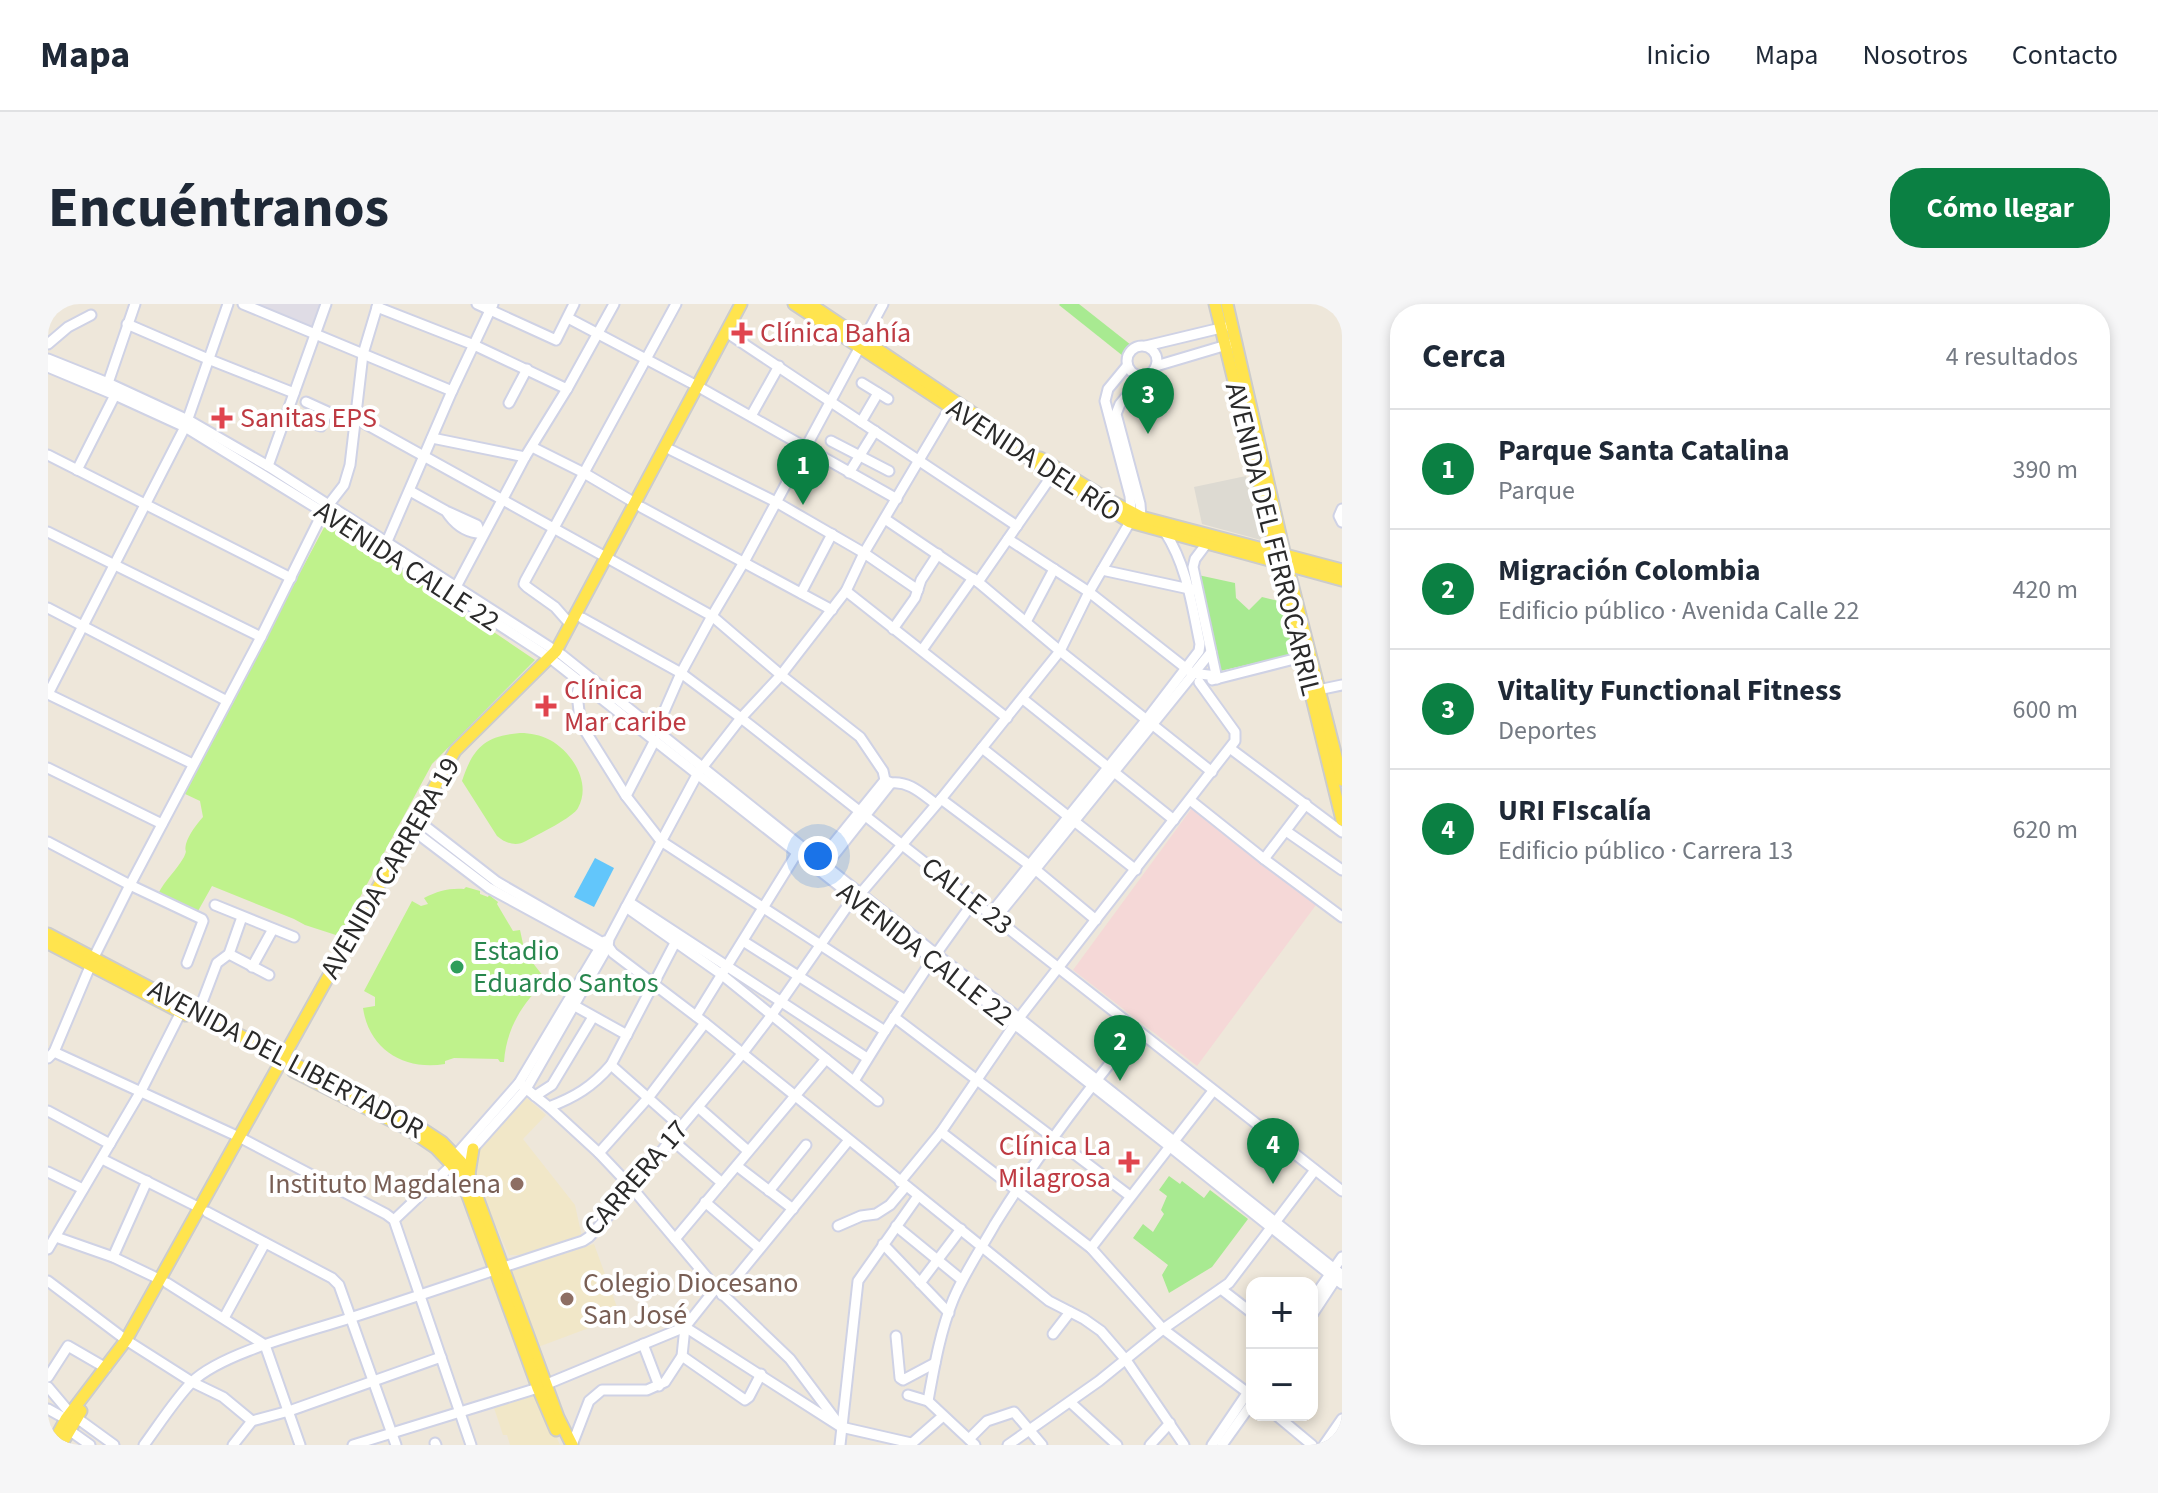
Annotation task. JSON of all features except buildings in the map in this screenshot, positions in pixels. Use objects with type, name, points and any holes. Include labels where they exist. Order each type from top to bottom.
[{"type":"main road","name":"AVENIDA CARRERA 19","points":[[638,505],[671,450],[741,304]]},
{"type":"main road","name":"AVENIDA CARRERA 19","points":[[556,657],[570,624],[749,304]]},
{"type":"main road","name":"AVENIDA DEL RÍO","points":[[794,304],[862,344],[1055,471],[1134,517],[1165,532],[1207,543],[1342,570]]},
{"type":"main road","name":"AVENIDA DEL RÍO","points":[[810,304],[862,344]]},
{"type":"main road","name":"AVENIDA DEL FERROCARRIL","points":[[1215,304],[1227,327]]},
{"type":"main road","name":"AVENIDA DEL FERROCARRIL","points":[[1227,304],[1227,327],[1339,782]]},
{"type":"main road","name":"AVENIDA DEL RÍO","points":[[1134,517],[1342,580]]},
{"type":"main road","name":"AVENIDA CARRERA 19","points":[[52,1445],[128,1342],[164,1281],[416,826],[461,755],[556,657],[582,618],[609,559]]},
{"type":"main road","name":"AVENIDA DEL FERROCARRIL","points":[[1282,560],[1293,587],[1306,656],[1336,735],[1342,820]]},
{"type":"main road","points":[[1293,587],[1295,578],[1304,570]]},
{"type":"main road","name":"AVENIDA DEL LIBERTADOR","points":[[48,934],[181,1012],[410,1121],[442,1142],[469,1175],[543,1386],[572,1445]]},
{"type":"main road","name":"AVENIDA DEL LIBERTADOR","points":[[48,943],[198,1013],[284,1063]]},
{"type":"main road","points":[[469,1175],[473,1149]]},
{"type":"main road","name":"AVENIDA DEL LIBERTADOR","points":[[456,1161],[499,1267]]},
{"type":"main road","name":"AVENIDA CARRERA 19","points":[[61,1445],[70,1420],[128,1342]]},
{"type":"main road","name":"AVENIDA DEL LIBERTADOR","points":[[543,1386],[551,1420],[563,1445]]},
{"type":"street","points":[[108,383],[135,304]]},
{"type":"street","points":[[193,764],[48,694],[186,423],[228,304]]},
{"type":"street","points":[[243,304],[452,391]]},
{"type":"street","points":[[268,466],[326,304]]},
{"type":"street","points":[[477,304],[491,307],[556,340],[574,304]]},
{"type":"street","points":[[456,587],[525,457],[614,304]]},
{"type":"street","points":[[570,624],[555,607],[524,584],[676,304]]},
{"type":"street","points":[[626,796],[656,735],[681,673],[883,304]]},
{"type":"street","points":[[471,1445],[394,1220],[242,1139],[141,1091],[51,1055],[92,961],[130,885],[326,508],[344,485],[350,465],[363,354],[377,305],[474,345],[567,389]]},
{"type":"street","points":[[385,546],[491,307]]},
{"type":"street","points":[[48,344],[68,327],[91,315]]},
{"type":"street","points":[[568,318],[897,499]]},
{"type":"street","points":[[127,324],[294,393]]},
{"type":"street","points":[[1142,377],[1132,374],[1127,366],[1131,350],[1227,327]]},
{"type":"street","points":[[732,336],[1017,526]]},
{"type":"street","points":[[1156,366],[1231,344]]},
{"type":"street","points":[[1134,517],[1140,504],[1116,414],[1120,404],[1142,377],[1151,374],[1156,366],[1156,356],[1145,346]]},
{"type":"street","name":"AVENIDA CALLE 22","points":[[48,359],[108,383],[268,466],[326,508]]},
{"type":"street","points":[[751,416],[779,366]]},
{"type":"street","points":[[1127,366],[1108,389],[1105,401],[1134,517]]},
{"type":"street","name":"AVENIDA CALLE 22","points":[[48,367],[186,423],[326,508],[556,657],[580,682],[656,735]]},
{"type":"street","points":[[509,403],[527,369]]},
{"type":"street","points":[[862,383],[888,399]]},
{"type":"street","points":[[859,421],[876,392]]},
{"type":"street","points":[[77,470],[115,395]]},
{"type":"street","points":[[286,415],[321,426],[328,412],[306,402]]},
{"type":"street","points":[[456,1161],[473,1149],[522,1086],[575,1006],[700,770],[741,718],[781,675],[846,591],[864,553],[952,404]]},
{"type":"street","points":[[355,418],[712,616],[860,737],[888,782]]},
{"type":"street","points":[[849,473],[875,431]]},
{"type":"street","points":[[432,438],[525,457]]},
{"type":"street","points":[[831,441],[889,471]]},
{"type":"street","points":[[532,447],[832,610]]},
{"type":"street","points":[[671,450],[776,502],[864,553],[918,590]]},
{"type":"street","points":[[48,455],[291,578]]},
{"type":"street","points":[[922,650],[1008,539],[1055,471]]},
{"type":"street","points":[[410,491],[446,511]]},
{"type":"street","points":[[1342,509],[1339,519],[1342,522]]},
{"type":"street","name":"CARRERA 17","points":[[192,1382],[214,1366],[265,1345],[589,1237],[633,1189],[742,1054],[857,895],[939,802],[1060,651],[1089,592],[1134,517]]},
{"type":"street","points":[[885,519],[976,580],[1212,772]]},
{"type":"street","points":[[48,532],[261,637]]},
{"type":"street","points":[[1165,532],[1193,590],[1216,678]]},
{"type":"street","points":[[801,593],[832,534]]},
{"type":"street","points":[[838,1226],[861,1216],[876,1214],[890,1205],[1017,1021],[1235,741],[1235,732],[1190,675],[1089,592],[1008,539]]},
{"type":"street","points":[[1190,675],[1200,644],[1193,564],[1207,543]]},
{"type":"street","name":"AVENIDA CALLE 22","points":[[385,546],[456,587],[556,657],[1338,1275]]},
{"type":"street","points":[[893,629],[915,598],[921,580],[938,554]]},
{"type":"street","points":[[1026,622],[1054,569]]},
{"type":"street","points":[[1102,570],[1193,590]]},
{"type":"street","points":[[846,591],[1007,718]]},
{"type":"street","points":[[48,608],[227,701]]},
{"type":"street","name":"CALLE 23","points":[[582,618],[681,673],[741,718],[1342,1191]]},
{"type":"street","points":[[993,915],[1149,721],[1211,652]]},
{"type":"street","points":[[1190,675],[1216,678],[1306,656]]},
{"type":"street","points":[[580,682],[577,694],[584,729],[626,796],[661,841],[905,1000]]},
{"type":"street","points":[[1318,690],[1342,685]]},
{"type":"street","points":[[1023,699],[1174,820]]},
{"type":"street","points":[[982,748],[1136,870]]},
{"type":"street","points":[[1231,749],[1342,832]]},
{"type":"street","points":[[48,768],[162,824]]},
{"type":"street","name":"AVENIDA CALLE 22","points":[[700,770],[797,853],[820,866]]},
{"type":"street","points":[[888,782],[909,785],[939,802],[1032,868],[1096,920]]},
{"type":"street","points":[[820,866],[888,782]]},
{"type":"street","points":[[1190,800],[1342,917]]},
{"type":"street","points":[[1264,859],[1306,804]]},
{"type":"street","points":[[416,826],[489,888],[606,947],[700,1019],[1049,1301],[1101,1331],[1126,1360],[1184,1445]]},
{"type":"street","points":[[1286,831],[1342,870]]},
{"type":"street","points":[[48,842],[202,919],[187,963]]},
{"type":"street","points":[[599,1153],[648,1098],[700,1019],[724,970],[797,853]]},
{"type":"street","points":[[854,1081],[905,1000],[974,901]]},
{"type":"street","points":[[627,904],[724,970],[867,1058]]},
{"type":"street","points":[[215,905],[294,937]]},
{"type":"street","points":[[198,1013],[217,963],[229,954],[242,917]]},
{"type":"street","points":[[252,967],[273,929]]},
{"type":"street","points":[[549,1107],[570,1099],[596,1082],[611,1065],[677,939]]},
{"type":"street","points":[[743,941],[885,1031]]},
{"type":"street","points":[[394,1220],[456,1161],[522,1086],[606,947]]},
{"type":"street","points":[[229,954],[269,975]]},
{"type":"street","points":[[724,970],[771,1016],[878,1101]]},
{"type":"street","points":[[575,1006],[627,1035]]},
{"type":"street","points":[[48,1249],[141,1091],[181,1012]]},
{"type":"street","points":[[535,1096],[552,1085],[593,1017]]},
{"type":"street","points":[[894,1017],[1130,1196]]},
{"type":"street","points":[[928,1401],[949,1313],[962,1280],[1017,1189],[1053,1137],[1137,1030]]},
{"type":"street","points":[[675,1239],[826,1059]]},
{"type":"street","points":[[611,1065],[681,1127]]},
{"type":"street","points":[[522,1086],[599,1153],[633,1189],[719,1291],[790,1359],[841,1427]]},
{"type":"street","points":[[1091,1248],[1213,1091]]},
{"type":"street","points":[[698,1107],[748,1151]]},
{"type":"street","points":[[48,1111],[110,1144]]},
{"type":"street","points":[[941,1132],[1091,1248],[1163,1329],[1246,1391]]},
{"type":"street","points":[[671,1139],[722,1183]]},
{"type":"street","points":[[353,1445],[543,1386],[685,1327],[759,1248],[849,1140]]},
{"type":"street","points":[[769,1191],[806,1145]]},
{"type":"street","points":[[102,1159],[332,1278],[339,1285],[396,1445]]},
{"type":"street","points":[[737,1166],[793,1209]]},
{"type":"street","points":[[1008,1445],[1229,1283],[1315,1170]]},
{"type":"street","points":[[48,1172],[83,1189]]},
{"type":"street","points":[[113,1257],[147,1181]]},
{"type":"street","points":[[840,1445],[858,1281],[918,1196]]},
{"type":"street","points":[[705,1202],[759,1248]]},
{"type":"street","points":[[896,1226],[962,1280]]},
{"type":"street","points":[[920,1283],[961,1229]]},
{"type":"street","points":[[56,1237],[113,1257],[164,1281],[265,1345],[300,1445]]},
{"type":"street","points":[[224,1318],[265,1243]]},
{"type":"street","points":[[883,1244],[949,1313]]},
{"type":"street","points":[[1318,1306],[1338,1275],[1342,1257]]},
{"type":"street","points":[[1318,1294],[1338,1275]]},
{"type":"street","points":[[48,1281],[128,1342],[192,1382],[223,1397],[252,1421]]},
{"type":"street","points":[[1221,1289],[1246,1308]]},
{"type":"street","points":[[1053,1334],[1070,1312]]},
{"type":"street","points":[[572,1445],[589,1401],[602,1390],[647,1390],[665,1382],[682,1356],[685,1327]]},
{"type":"street","points":[[685,1327],[841,1427],[910,1444],[943,1416]]},
{"type":"street","points":[[896,1336],[900,1378],[903,1380],[935,1363]]},
{"type":"street","points":[[643,1344],[659,1386]]},
{"type":"street","points":[[48,1377],[68,1346],[106,1368]]},
{"type":"street","points":[[682,1356],[745,1400],[761,1374]]},
{"type":"street","points":[[233,1445],[252,1421],[441,1357]]},
{"type":"street","points":[[144,1445],[192,1382]]},
{"type":"street","points":[[48,1387],[90,1445]]},
{"type":"street","points":[[908,1395],[928,1401],[972,1442],[987,1421],[1014,1412],[1042,1445]]},
{"type":"street","points":[[1212,1445],[1246,1401]]},
{"type":"street","points":[[1070,1402],[1117,1445]]},
{"type":"street","points":[[1222,1445],[1246,1404]]},
{"type":"street","points":[[48,1409],[113,1445]]},
{"type":"street","points":[[1324,1445],[1342,1419]]},
{"type":"street","points":[[1283,1421],[1312,1445]]},
{"type":"street","points":[[1150,1445],[1170,1423]]},
{"type":"shaded area","points":[[257,304],[320,304],[313,327]]},
{"type":"shaded area","points":[[1246,476],[1261,540],[1202,524],[1194,487]]},
{"type":"shaded area","points":[[1192,808],[1316,905],[1197,1066],[1073,970]]},
{"type":"shaded area","name":"Instituto Magdalena","points":[[526,1097],[546,1115],[523,1139],[575,1205],[582,1237],[533,1255],[509,1255],[467,1162]]},
{"type":"shaded area","name":"Colegio Diocesano San José","points":[[594,1244],[617,1307],[610,1310],[613,1319],[538,1347],[510,1271]]},
{"type":"shaded area","points":[[536,1392],[560,1445],[510,1445],[507,1435],[503,1435],[493,1405]]},
{"type":"green space","points":[[1060,304],[1079,304],[1131,345],[1123,356]]},
{"type":"green space","points":[[328,520],[535,660],[432,764],[339,936],[212,886],[198,911],[158,894],[184,857],[189,837],[203,817],[200,801],[183,793]]},
{"type":"green space","points":[[1198,575],[1235,583],[1236,598],[1249,610],[1262,597],[1283,602],[1294,654],[1220,671]]},
{"type":"green space","points":[[520,733],[550,740],[566,752],[578,769],[583,789],[575,812],[555,826],[515,844],[497,836],[462,781],[471,760],[482,746],[497,737]]},
{"type":"green space","name":"Estadio Eduardo Santos","points":[[466,887],[489,895],[498,902],[513,931],[520,930],[525,953],[547,981],[530,997],[517,1017],[508,1038],[504,1062],[498,1059],[454,1058],[445,1061],[445,1064],[430,1065],[403,1060],[381,1046],[373,1035],[363,1008],[375,1006],[375,997],[364,991],[412,901],[421,906],[428,904],[424,898],[444,890]]},
{"type":"green space","points":[[1169,1176],[1180,1184],[1182,1181],[1204,1198],[1210,1190],[1248,1219],[1212,1267],[1169,1293],[1162,1275],[1168,1265],[1133,1238],[1143,1224],[1153,1232],[1164,1214],[1161,1210],[1167,1196],[1159,1190]]},
{"type":"water","points":[[595,858],[614,868],[594,907],[574,897]]},
{"type":"place","name":"Clínica Bahía","points":[[742,333]]},
{"type":"place","name":"Sanitas EPS","points":[[222,418]]},
{"type":"place","name":"Vitality Functional Fitness","points":[[1148,434]]},
{"type":"place","name":"Parque Santa Catalina","points":[[803,505]]},
{"type":"place","name":"Clínica Mar caribe","points":[[546,706]]},
{"type":"place","name":"Estadio Eduardo Santos","points":[[457,967]]},
{"type":"place","name":"Migración Colombia","points":[[1120,1081]]},
{"type":"place","name":"Clínica La Milagrosa","points":[[1129,1162]]},
{"type":"place","name":"Instituto Magdalena","points":[[517,1184]]},
{"type":"place","name":"URI FIscalía","points":[[1273,1184]]},
{"type":"place","name":"Colegio Diocesano San José","points":[[567,1299]]}]
